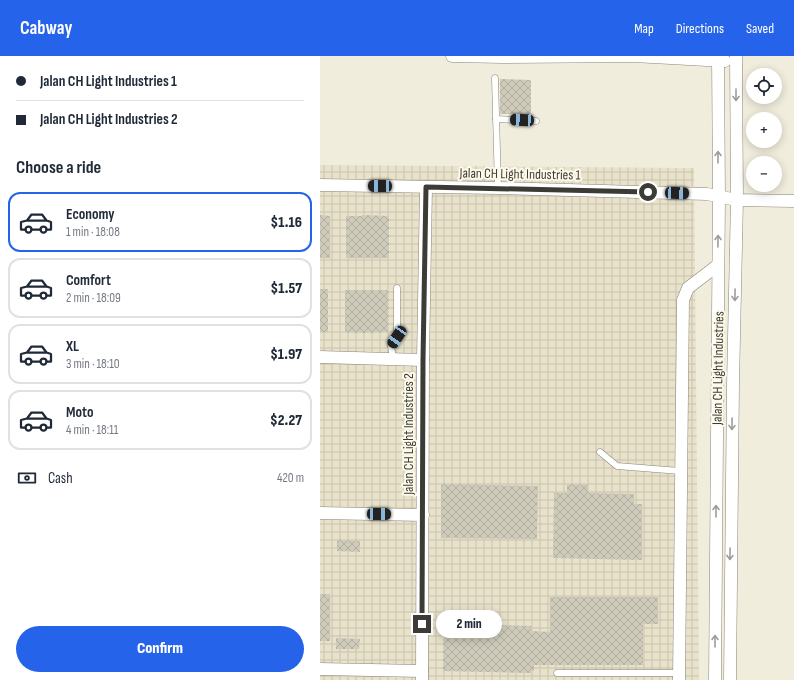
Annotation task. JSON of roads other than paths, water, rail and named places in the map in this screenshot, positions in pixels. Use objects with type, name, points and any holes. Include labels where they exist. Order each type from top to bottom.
[{"type":"street","points":[[452,56],[634,56],[736,59]]},
{"type":"street","name":"Jalan CH Light Industries","points":[[715,680],[719,196],[718,58]]},
{"type":"street","name":"Jalan CH Light Industries","points":[[730,680],[733,384],[737,200],[736,59]]},
{"type":"street","name":"Jalan CH Light Industries 1","points":[[320,185],[707,194],[737,200],[794,201]]},
{"type":"street","name":"Jalan CH Light Industries 2","points":[[422,675],[423,360],[426,187]]},
{"type":"street","points":[[679,676],[683,300],[688,288],[718,265]]},
{"type":"street","points":[[320,357],[423,360]]},
{"type":"street","points":[[320,513],[423,515]]},
{"type":"street","points":[[320,670],[422,675]]},
{"type":"lane","points":[[495,78],[498,188]]},
{"type":"lane","points":[[496,119],[536,121]]},
{"type":"lane","points":[[393,359],[391,346],[397,337],[397,288]]},
{"type":"lane","points":[[600,452],[617,466],[680,471]]},
{"type":"lane","points":[[557,673],[679,676]]}]
